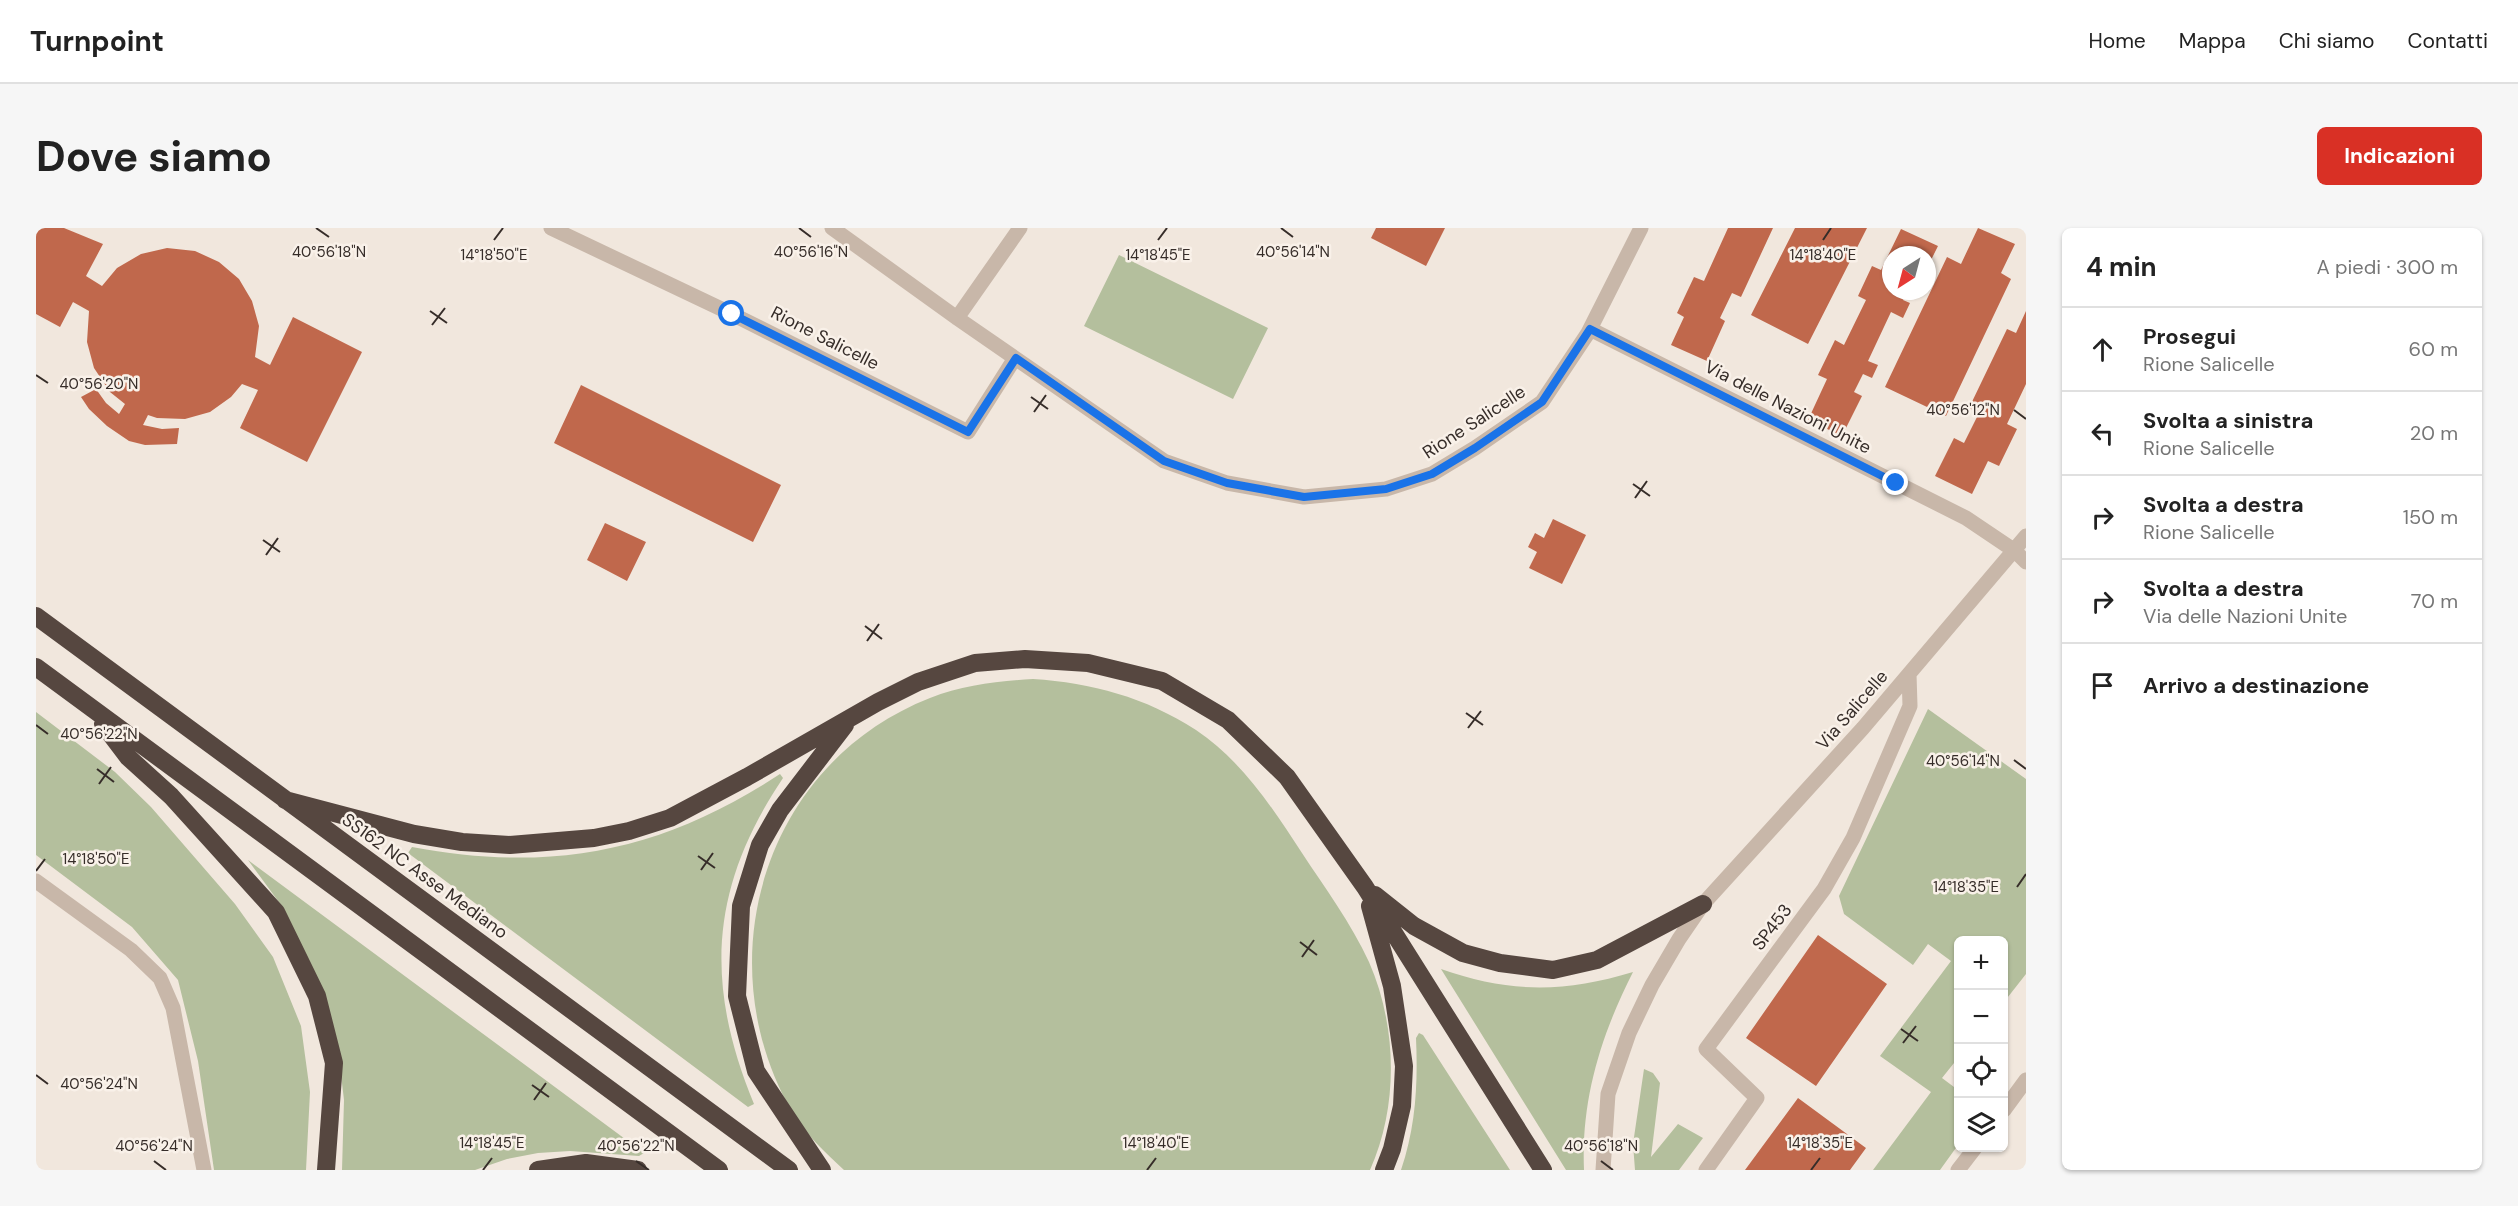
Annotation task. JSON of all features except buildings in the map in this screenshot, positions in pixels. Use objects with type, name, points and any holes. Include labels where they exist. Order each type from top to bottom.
[{"type":"highway","name":"SS162 NC Asse Mediano","points":[[36,616],[789,1170]]},
{"type":"highway","points":[[285,800],[414,834],[462,842],[510,845],[594,838],[629,831],[670,818],[918,682],[975,663],[1025,659],[1088,663],[1162,681],[1228,720],[1287,777],[1365,887],[1543,1170]]},
{"type":"highway","points":[[36,667],[719,1170]]},
{"type":"highway","points":[[89,706],[128,757],[171,796],[276,912],[317,996],[334,1063],[326,1170]]},
{"type":"highway","points":[[822,1170],[756,1071],[737,996],[741,906],[760,845],[780,810],[849,719]]},
{"type":"highway","points":[[1365,887],[1414,926],[1463,953],[1500,963],[1553,970],[1597,960],[1703,904]]},
{"type":"highway","points":[[1365,887],[1392,986],[1404,1066],[1402,1107],[1392,1149],[1384,1170]]},
{"type":"highway","points":[[538,1170],[586,1163],[638,1170]]},
{"type":"street","name":"Rione Salicelle","points":[[551,228],[732,314],[968,432],[1016,358]]},
{"type":"street","name":"Rione Salicelle","points":[[832,228],[957,318],[1164,461],[1227,483],[1304,497],[1386,489],[1432,474],[1542,402],[1590,329],[1641,228]]},
{"type":"street","points":[[957,318],[1020,228]]},
{"type":"street","name":"Via delle Nazioni Unite","points":[[1590,329],[1966,518],[2015,551],[2026,562]]},
{"type":"street","name":"Via Salicelle","points":[[1603,1170],[1608,1094],[1629,1033],[1652,986],[1703,904],[1863,728],[2026,536]]},
{"type":"street","name":"SP453","points":[[1706,1170],[1757,1098],[1706,1049],[1824,889],[1853,838],[1910,706],[1909,674]]},
{"type":"street","points":[[36,881],[131,950],[160,978],[173,1008],[204,1170]]},
{"type":"street","points":[[2008,1105],[2026,1080]]},
{"type":"street","points":[[1958,1170],[1972,1152]]},
{"type":"green space","points":[[1119,255],[1268,328],[1233,399],[1084,326]]},
{"type":"green space","points":[[1033,679],[1097,688],[1138,700],[1177,718],[1213,742],[1228,756],[1255,786],[1279,819],[1354,933],[1369,962],[1385,1012],[1391,1066],[1390,1092],[1386,1119],[1370,1170],[844,1170],[797,1120],[766,1054],[754,993],[754,932],[766,873],[790,818],[826,769],[873,728],[930,698],[955,690],[981,684]]},
{"type":"green space","points":[[1928,709],[2026,779],[2026,974],[2008,997],[2008,936],[1954,936],[1954,1063],[1942,1078],[1954,1087],[1954,1151],[1940,1170],[1873,1170],[1931,1092],[1880,1056],[1951,961],[1928,944],[1913,965],[1844,914],[1839,896]]},
{"type":"green space","points":[[36,712],[115,772],[151,807],[235,904],[273,957],[301,1026],[310,1092],[306,1170],[214,1170],[198,1061],[178,980],[132,927],[36,855]]},
{"type":"green space","points":[[780,774],[783,778],[759,818],[741,858],[729,897],[722,936],[722,976],[727,1017],[738,1060],[754,1104],[748,1107],[408,853],[412,847],[463,855],[511,858],[558,856],[604,850],[648,838],[692,822],[736,801]]},
{"type":"green space","points":[[248,860],[644,1153],[639,1156],[570,1151],[538,1153],[507,1159],[475,1170],[342,1170],[344,1100],[339,1058],[284,909]]},
{"type":"green space","points":[[1441,969],[1490,983],[1537,987],[1583,984],[1633,972],[1611,1020],[1595,1068],[1586,1118],[1584,1170],[1566,1170]]},
{"type":"green space","points":[[1419,1033],[1423,1035],[1510,1170],[1401,1170],[1413,1121],[1417,1071],[1416,1038]]},
{"type":"green space","points":[[1644,1069],[1653,1073],[1660,1083],[1651,1157],[1678,1124],[1703,1138],[1679,1170],[1635,1170],[1633,1144]]},
{"type":"route","points":[[732,314],[968,432],[1016,358],[1164,461],[1227,483],[1304,497],[1386,489],[1432,474],[1542,402],[1590,329],[1896,483]]}]
